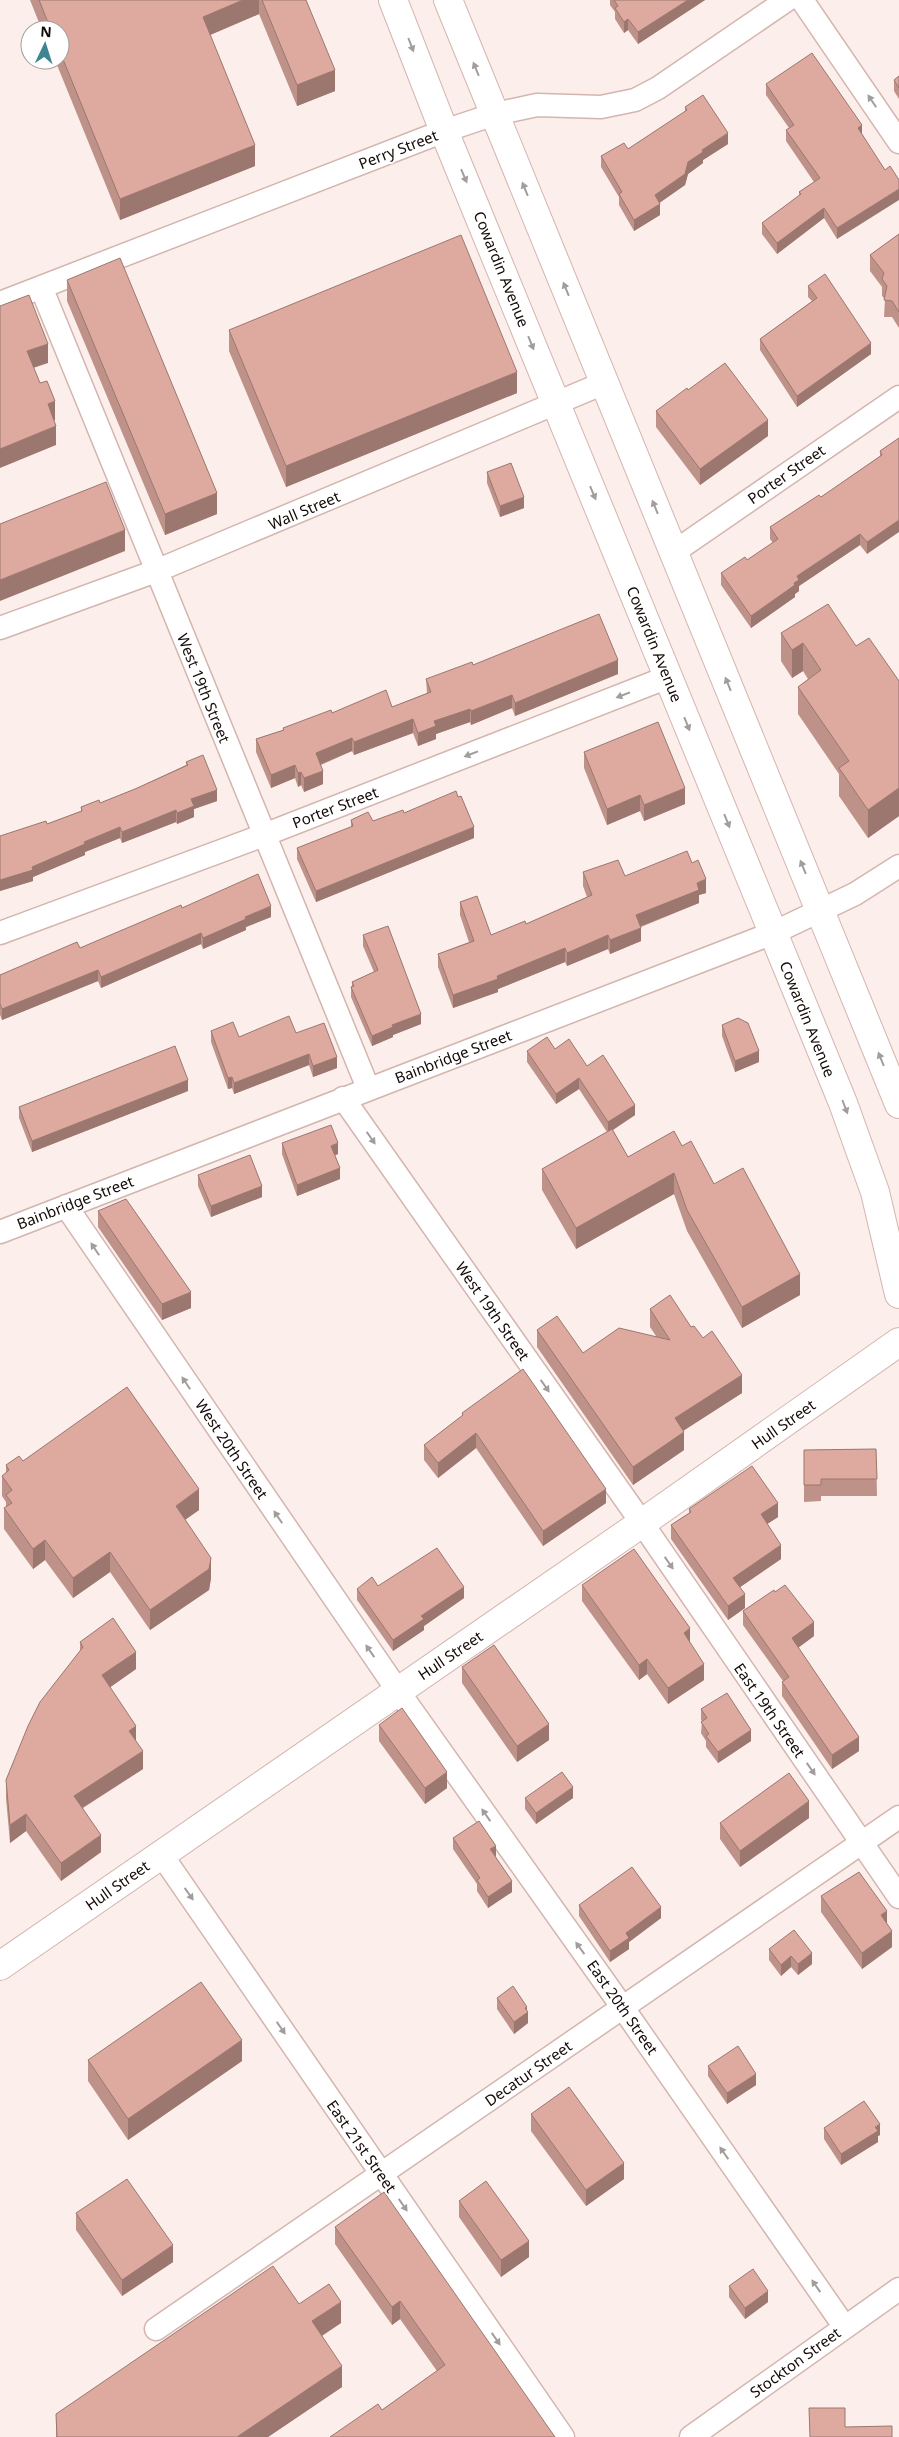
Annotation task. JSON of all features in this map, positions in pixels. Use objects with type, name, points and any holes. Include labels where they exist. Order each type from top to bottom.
[{"type":"main road","name":"Cowardin Avenue","points":[[393,0],[444,131],[843,1103],[883,1220],[899,1294]]},
{"type":"main road","points":[[448,0],[899,1104]]},
{"type":"main road","name":"Hull Street","points":[[0,1966],[642,1523],[899,1342]]},
{"type":"street","name":"Perry Street","points":[[0,303],[444,131],[495,114],[537,105],[601,107],[635,100],[658,88],[787,0]]},
{"type":"street","points":[[802,0],[899,142]]},
{"type":"street","name":"West 19th Street","points":[[41,287],[368,1088]]},
{"type":"street","name":"Wall Street","points":[[0,628],[156,572],[604,383]]},
{"type":"street","name":"Porter Street","points":[[674,552],[899,397]]},
{"type":"street","name":"Porter Street","points":[[0,933],[264,835],[668,677]]},
{"type":"street","name":"Bainbridge Street","points":[[0,1232],[368,1088],[773,933],[821,912],[867,888],[899,866]]},
{"type":"street","name":"West 19th Street","points":[[343,1098],[642,1523]]},
{"type":"street","name":"West 20th Street","points":[[66,1206],[398,1691]]},
{"type":"street","name":"East 19th Street","points":[[642,1523],[899,1897]]},
{"type":"street","name":"East 20th Street","points":[[398,1691],[623,2008],[844,2326]]},
{"type":"street","name":"Decatur Street","points":[[156,2329],[899,1817]]},
{"type":"street","name":"East 21st Street","points":[[161,1854],[563,2437]]},
{"type":"street","name":"Stockton Street","points":[[691,2437],[844,2326],[899,2289]]},
{"type":"building","points":[[39,0],[243,0],[203,17],[255,145],[120,199],[67,70],[70,70],[70,20],[47,20]]},
{"type":"building","points":[[262,0],[306,0],[335,70],[297,85]]},
{"type":"building","points":[[614,0],[688,0],[638,32],[628,19],[624,22],[615,8],[618,6]]},
{"type":"building","points":[[812,53],[862,125],[858,128],[885,170],[890,166],[899,180],[899,189],[837,228],[824,208],[777,243],[762,223],[801,194],[799,192],[820,178],[786,130],[794,125],[766,84]]},
{"type":"building","points":[[899,76],[899,88],[894,80]]},
{"type":"building","points":[[703,95],[728,133],[702,150],[703,152],[688,162],[685,174],[655,195],[660,204],[634,220],[619,194],[622,192],[601,156],[624,143],[628,149],[687,110],[685,107]]},
{"type":"building","points":[[899,234],[899,312],[892,301],[884,300],[887,286],[882,279],[884,273],[870,255]]},
{"type":"building","points":[[461,235],[517,372],[286,466],[229,330]]},
{"type":"building","points":[[120,258],[217,493],[165,514],[67,280]]},
{"type":"building","points":[[825,274],[871,343],[797,396],[760,339],[817,298],[808,286]]},
{"type":"building","points":[[29,295],[48,344],[27,351],[40,383],[47,381],[55,401],[48,404],[56,426],[0,449],[0,306]]},
{"type":"building","points":[[725,363],[768,420],[700,469],[656,411]]},
{"type":"building","points":[[899,438],[899,520],[867,542],[860,534],[797,576],[799,580],[794,583],[795,585],[751,616],[721,573],[745,557],[747,560],[778,539],[770,527],[819,495],[821,497],[882,455],[880,451]]},
{"type":"building","points":[[511,463],[524,497],[500,506],[487,472]]},
{"type":"building","points":[[106,482],[125,530],[0,580],[0,524]]},
{"type":"building","points":[[828,604],[856,646],[869,638],[899,681],[899,788],[868,810],[839,768],[849,761],[798,687],[821,670],[803,643],[792,650],[781,633]]},
{"type":"building","points":[[599,614],[618,660],[515,703],[512,695],[471,711],[470,709],[434,721],[436,726],[418,733],[413,719],[354,742],[352,738],[316,753],[323,771],[304,778],[301,772],[298,773],[295,765],[271,775],[256,739],[284,730],[283,728],[331,710],[332,713],[386,690],[392,707],[431,692],[426,679],[472,662],[473,665]]},
{"type":"building","points":[[658,722],[685,788],[644,805],[640,795],[607,809],[584,752]]},
{"type":"building","points":[[203,755],[217,790],[191,799],[194,806],[177,813],[176,810],[122,832],[120,827],[32,867],[33,870],[0,880],[0,836],[46,821],[47,824],[82,811],[81,807],[99,800],[100,803],[135,789],[188,765],[186,762]]},
{"type":"building","points":[[456,791],[458,797],[461,796],[474,827],[316,891],[297,848],[353,826],[351,820],[368,812],[373,821],[403,810],[404,813]]},
{"type":"building","points":[[687,851],[692,863],[698,860],[706,879],[697,883],[699,890],[636,915],[641,928],[610,940],[608,935],[567,953],[565,948],[497,976],[498,979],[453,995],[438,954],[474,941],[460,902],[477,896],[491,935],[525,921],[526,924],[592,895],[583,872],[618,860],[625,876]]},
{"type":"building","points":[[258,874],[271,906],[203,938],[201,933],[101,977],[98,970],[2,1009],[0,1004],[0,975],[77,942],[80,948],[181,905],[182,908]]},
{"type":"building","points":[[388,926],[421,1014],[392,1025],[393,1027],[372,1036],[351,987],[354,986],[352,982],[378,970],[363,935]]},
{"type":"building","points":[[289,1016],[296,1033],[324,1023],[337,1057],[313,1066],[309,1054],[234,1083],[232,1077],[228,1078],[211,1031],[233,1022],[239,1037]]},
{"type":"building","points":[[738,1018],[748,1023],[759,1051],[735,1061],[722,1025]]},
{"type":"building","points":[[547,1037],[555,1049],[569,1039],[587,1066],[603,1055],[635,1105],[608,1122],[579,1078],[556,1094],[527,1051]]},
{"type":"building","points":[[175,1046],[188,1080],[32,1141],[19,1107]]},
{"type":"building","points":[[331,1125],[338,1143],[331,1146],[340,1168],[297,1185],[282,1143]]},
{"type":"building","points":[[612,1129],[628,1157],[674,1131],[682,1146],[691,1141],[714,1184],[743,1168],[800,1274],[742,1307],[687,1210],[674,1173],[576,1228],[542,1169]]},
{"type":"building","points":[[250,1155],[262,1186],[211,1206],[198,1175]]},
{"type":"building","points":[[126,1199],[191,1292],[162,1304],[98,1211]]},
{"type":"building","points":[[670,1295],[691,1327],[694,1326],[703,1338],[712,1331],[742,1375],[675,1418],[684,1432],[633,1467],[537,1330],[557,1316],[583,1353],[619,1328],[670,1340],[650,1309]]},
{"type":"building","points":[[523,1369],[606,1489],[543,1531],[476,1433],[438,1463],[424,1445],[463,1415],[462,1413]]},
{"type":"building","points":[[127,1387],[199,1489],[176,1506],[211,1558],[209,1569],[150,1610],[110,1552],[73,1578],[45,1540],[33,1549],[4,1508],[12,1503],[6,1495],[12,1490],[2,1476],[9,1470],[6,1465],[19,1456],[23,1461]]},
{"type":"building","points":[[876,1449],[877,1479],[821,1479],[821,1485],[804,1485],[804,1450]]},
{"type":"building","points":[[752,1466],[778,1503],[761,1514],[781,1545],[733,1578],[745,1594],[728,1606],[671,1525],[691,1512],[689,1509]]},
{"type":"building","points":[[437,1548],[464,1587],[421,1616],[424,1619],[393,1640],[357,1589],[372,1577],[378,1586]]},
{"type":"building","points":[[634,1549],[690,1628],[684,1633],[704,1664],[668,1688],[647,1659],[639,1665],[582,1585]]},
{"type":"building","points":[[785,1585],[814,1622],[792,1638],[859,1737],[832,1755],[782,1682],[789,1677],[743,1611],[774,1590],[775,1592]]},
{"type":"building","points":[[113,1618],[136,1652],[102,1675],[136,1726],[129,1731],[143,1751],[74,1796],[101,1835],[61,1863],[26,1814],[10,1825],[6,1780],[40,1702],[83,1647],[80,1642]]},
{"type":"building","points":[[494,1645],[549,1724],[517,1746],[462,1667]]},
{"type":"building","points":[[727,1693],[751,1730],[718,1752],[706,1736],[709,1734],[701,1722],[707,1718],[701,1709]]},
{"type":"building","points":[[402,1708],[447,1772],[425,1788],[379,1725]]},
{"type":"building","points":[[562,1772],[573,1787],[536,1813],[525,1798]]},
{"type":"building","points":[[789,1773],[809,1801],[740,1851],[720,1823]]},
{"type":"building","points":[[479,1821],[496,1846],[490,1849],[512,1881],[488,1897],[477,1880],[480,1878],[453,1838]]},
{"type":"building","points":[[632,1867],[661,1907],[626,1933],[629,1938],[610,1951],[579,1905]]},
{"type":"building","points":[[859,1872],[887,1911],[881,1915],[892,1931],[862,1953],[821,1896]]},
{"type":"building","points":[[794,1930],[812,1953],[798,1964],[791,1956],[781,1965],[769,1949]]},
{"type":"building","points":[[201,1982],[242,2040],[128,2119],[88,2060]]},
{"type":"building","points":[[513,1986],[527,2007],[525,2008],[528,2012],[514,2022],[497,1998]]},
{"type":"building","points":[[738,2046],[756,2074],[727,2093],[708,2066]]},
{"type":"building","points":[[569,2087],[624,2163],[586,2190],[531,2114]]},
{"type":"building","points":[[864,2101],[880,2124],[875,2127],[878,2131],[841,2154],[824,2128]]},
{"type":"building","points":[[127,2179],[173,2245],[122,2280],[76,2213]]},
{"type":"building","points":[[486,2181],[529,2241],[501,2260],[459,2201]]},
{"type":"building","points":[[384,2192],[555,2437],[330,2437],[378,2404],[382,2410],[445,2365],[400,2301],[392,2307],[335,2227]]},
{"type":"building","points":[[273,2266],[299,2304],[329,2284],[341,2302],[312,2321],[342,2366],[237,2437],[57,2437],[56,2414]]},
{"type":"building","points":[[753,2269],[768,2291],[745,2308],[729,2286]]},
{"type":"building","points":[[809,2408],[845,2408],[845,2427],[892,2426],[892,2437],[810,2437]]}]
